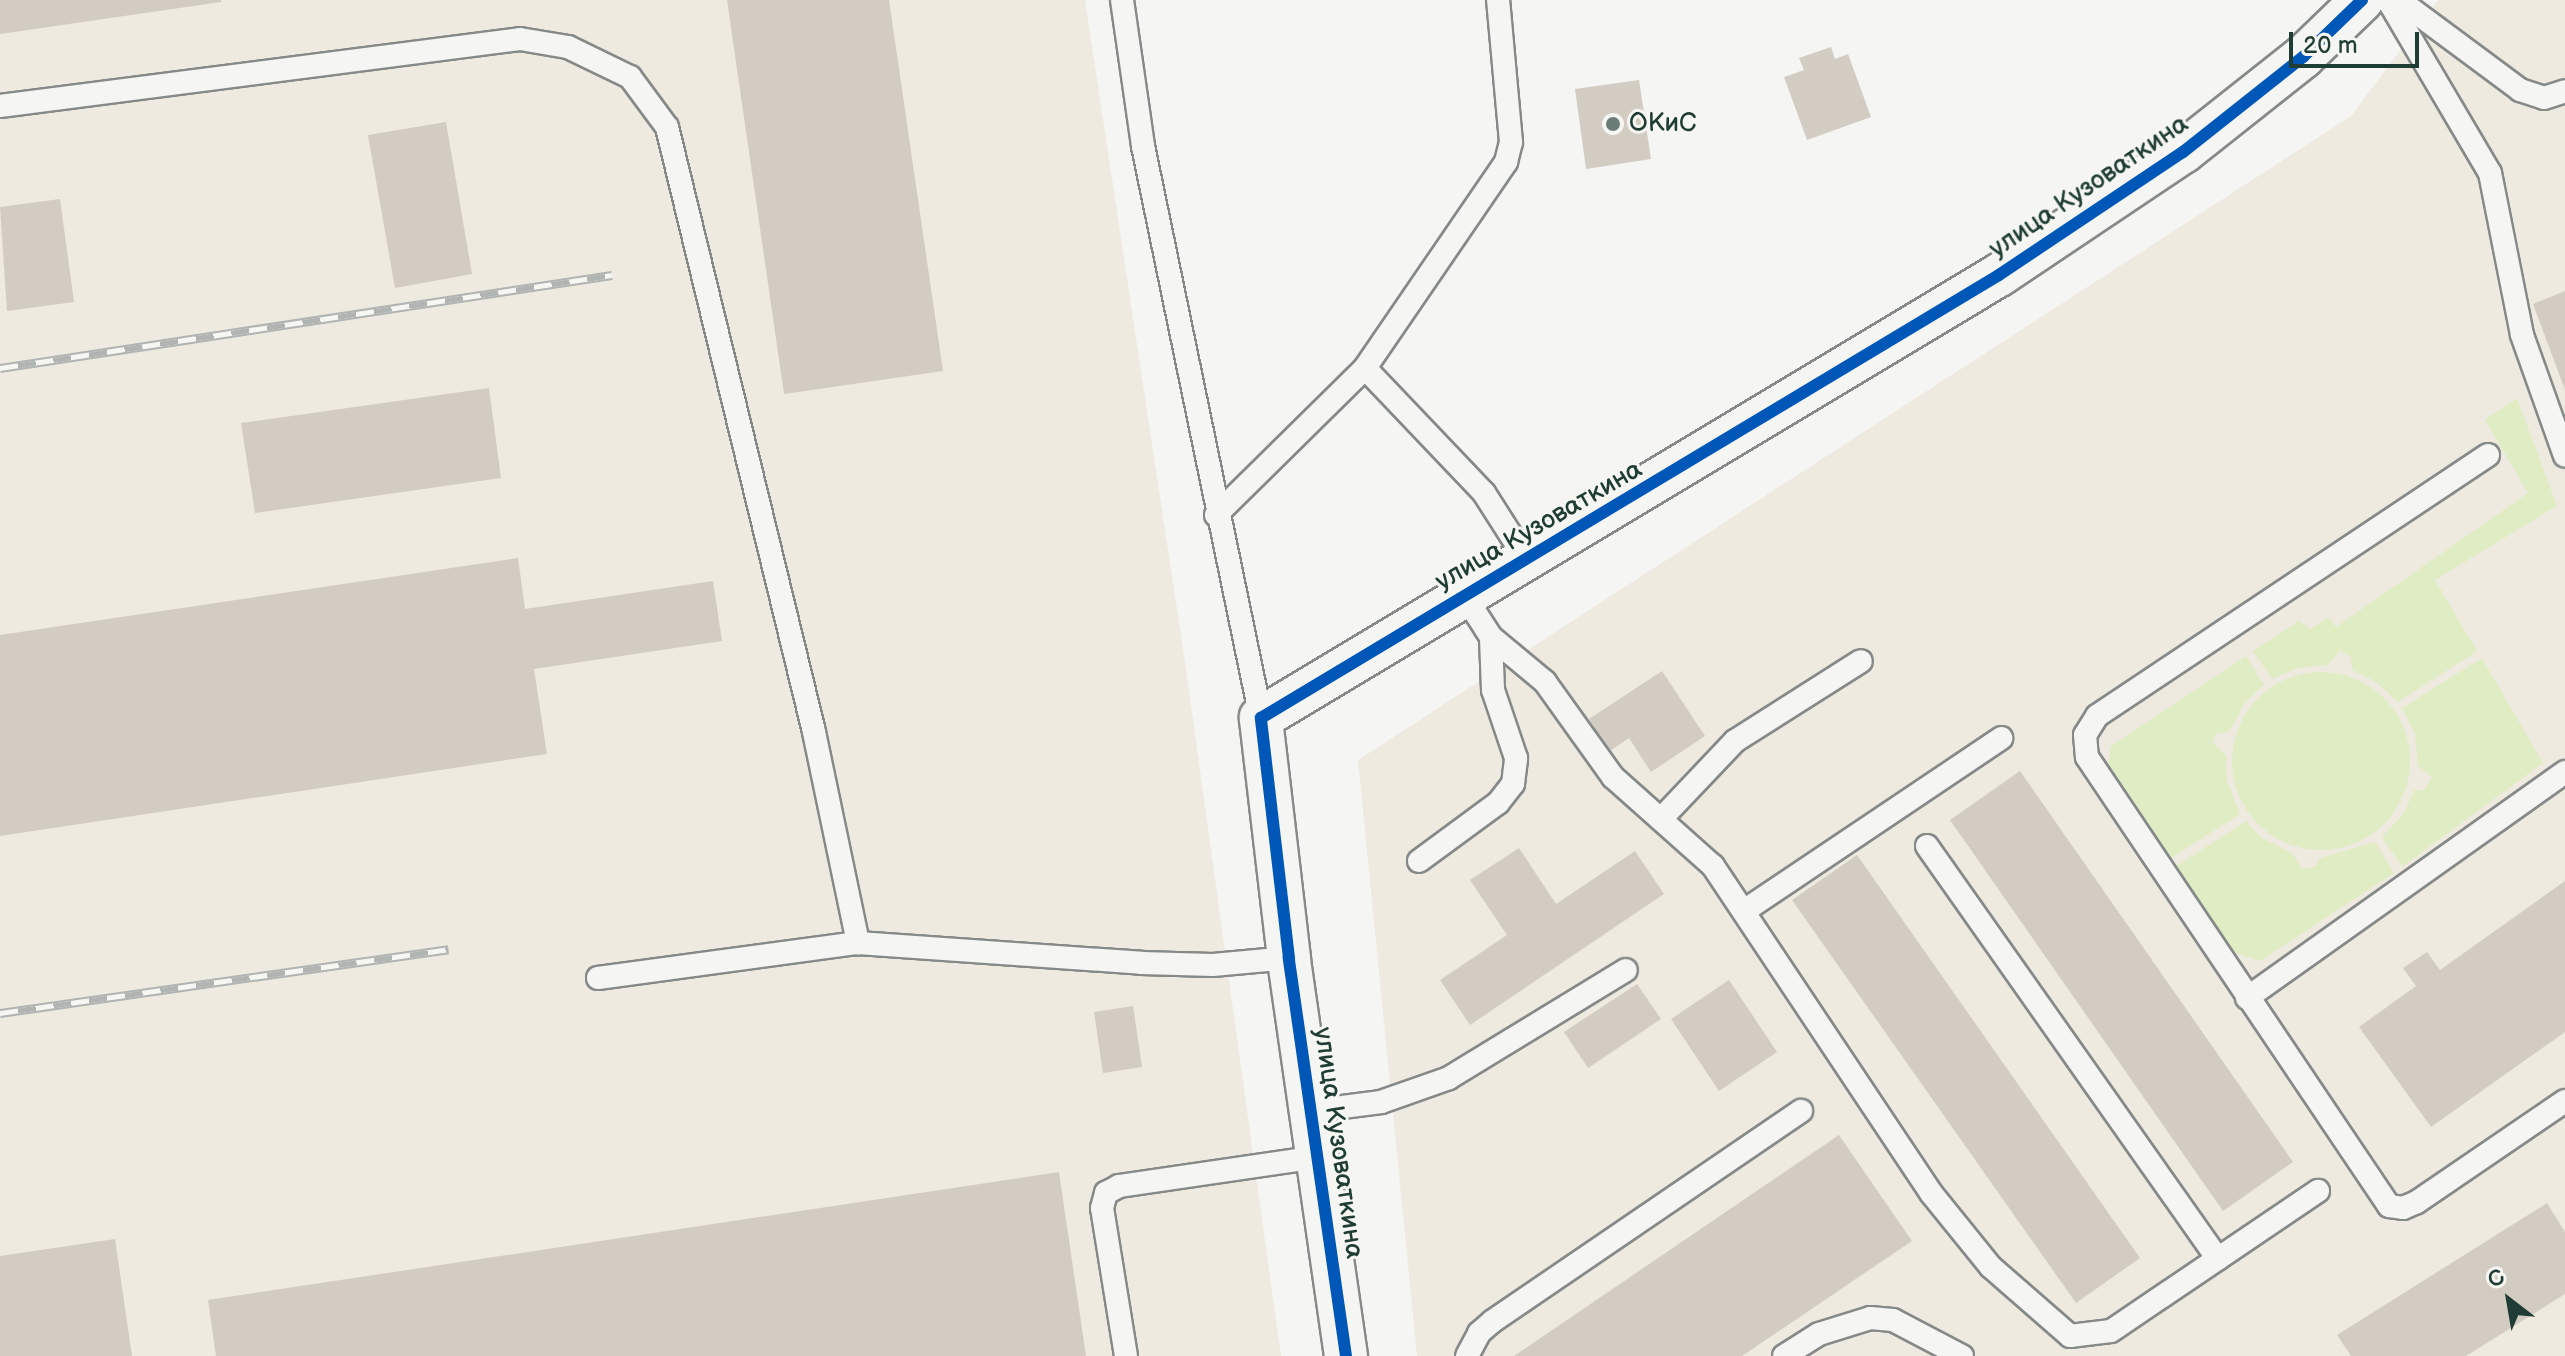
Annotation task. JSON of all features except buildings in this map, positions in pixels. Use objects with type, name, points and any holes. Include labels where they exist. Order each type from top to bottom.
[{"type":"street","name":"улица Кузоваткина","points":[[1346,1356],[1289,958],[1261,718],[1464,595],[1753,427],[2025,258],[2183,152],[2303,57],[2362,0]]},
{"type":"lane","points":[[1122,0],[1143,146],[1216,515],[1261,718]]},
{"type":"lane","points":[[1216,515],[1365,368],[1506,162],[1511,142],[1498,0]]},
{"type":"lane","points":[[2388,0],[2490,173],[2522,335],[2565,456]]},
{"type":"lane","points":[[2399,0],[2520,90],[2544,98],[2565,91]]},
{"type":"lane","points":[[0,106],[520,39],[568,47],[630,77],[667,127],[814,732],[858,943]]},
{"type":"lane","points":[[1365,368],[1484,493],[1526,559]]},
{"type":"lane","points":[[2488,455],[2097,716],[2085,735],[2087,757],[2389,1206],[2403,1208],[2417,1202],[2565,1101]]},
{"type":"lane","points":[[1464,595],[1491,637],[1529,665],[1596,758],[1713,866],[1931,1193],[1991,1267],[2070,1336],[2111,1331],[2318,1191]]},
{"type":"lane","points":[[1419,861],[1498,803],[1513,784],[1516,758],[1493,690],[1491,637]]},
{"type":"lane","points":[[1661,819],[1735,741],[1861,661]]},
{"type":"lane","points":[[1744,911],[2001,738]]},
{"type":"lane","points":[[2247,998],[2565,772]]},
{"type":"lane","points":[[1927,846],[2218,1259]]},
{"type":"lane","points":[[598,978],[858,943],[1141,963],[1213,965],[1289,958]]},
{"type":"lane","points":[[1311,1111],[1381,1102],[1449,1078],[1626,970]]},
{"type":"lane","points":[[1467,1356],[1479,1333],[1493,1321],[1801,1111]]},
{"type":"lane","points":[[1126,1356],[1102,1208],[1106,1193],[1119,1186],[1318,1157]]},
{"type":"lane","points":[[1784,1356],[1819,1334],[1870,1318],[1893,1320],[1962,1356]]},
{"type":"shaded area","points":[[0,0],[1085,0],[1186,669],[1281,1356],[0,1356]]},
{"type":"shaded area","points":[[2438,0],[2565,0],[2565,1356],[1417,1356],[1358,760],[2351,116]]},
{"type":"green space","points":[[2517,398],[2557,506],[2435,580],[2477,651],[2398,702],[2376,682],[2352,670],[2351,657],[2340,651],[2327,665],[2298,668],[2272,679],[2253,651],[2299,621],[2310,629],[2329,617],[2336,627],[2528,493],[2485,420]]},
{"type":"green space","points":[[2246,656],[2264,685],[2244,704],[2230,731],[2216,734],[2212,742],[2226,755],[2227,781],[2240,814],[2170,859],[2108,766],[2111,746]]},
{"type":"green space","points":[[2482,658],[2543,763],[2402,867],[2382,837],[2404,813],[2414,790],[2424,790],[2432,777],[2418,766],[2415,734],[2402,708]]},
{"type":"green space","points":[[2321,672],[2355,679],[2384,698],[2403,727],[2410,761],[2403,795],[2384,824],[2355,843],[2321,850],[2287,843],[2258,824],[2239,795],[2232,761],[2239,727],[2258,698],[2287,679]]},
{"type":"green space","points":[[2246,821],[2261,837],[2293,854],[2302,869],[2316,866],[2320,858],[2375,842],[2394,873],[2260,961],[2230,951],[2175,867]]},
{"type":"railway","points":[[0,368],[612,275]]},
{"type":"railway","points":[[0,1013],[448,949]]},
{"type":"cycle path","points":[[1346,1356],[1289,958],[1261,718],[1999,275],[2183,152],[2303,57],[2362,0]]},
{"type":"place","name":"ОКиС","points":[[1613,124]]}]
